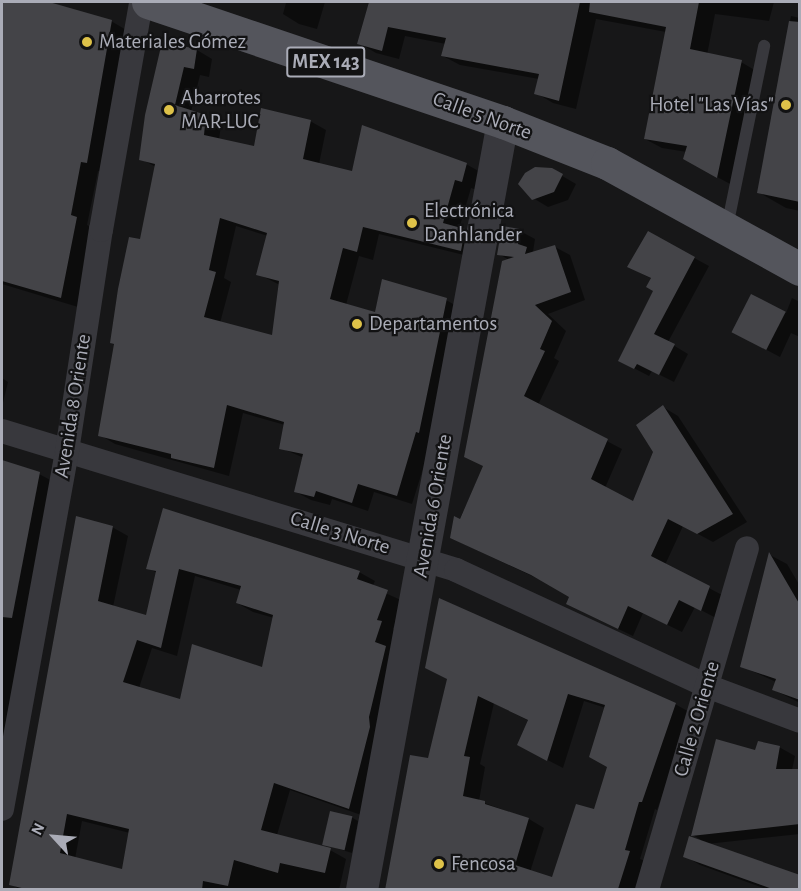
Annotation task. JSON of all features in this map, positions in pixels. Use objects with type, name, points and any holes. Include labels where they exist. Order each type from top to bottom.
[{"type":"main road","name":"Calle 5 Norte","points":[[148,2],[503,122],[607,163],[800,269]]},
{"type":"street","name":"Avenida 8 Oriente","points":[[2,809],[67,452],[101,230],[141,2]]},
{"type":"street","name":"Avenida 6 Oriente","points":[[362,890],[503,122]]},
{"type":"street","name":"Calle 3 Norte","points":[[2,431],[456,570],[707,686],[800,721]]},
{"type":"street","name":"Calle 2 Oriente","points":[[647,890],[747,548]]},
{"type":"lane","points":[[727,227],[764,46]]},
{"type":"building","points":[[2,2],[49,2],[112,20],[87,163],[81,162],[71,215],[77,217],[61,298],[2,281]]},
{"type":"building","points":[[369,2],[580,2],[559,101],[534,94],[539,74],[441,56],[446,38],[388,27],[382,51],[357,44]]},
{"type":"building","points":[[590,2],[699,2],[690,49],[742,60],[717,178],[683,159],[687,146],[644,139],[666,27],[589,12]]},
{"type":"building","name":"Hotel \"Las Vías\"","points":[[789,21],[800,22],[800,202],[757,193]]},
{"type":"building","points":[[162,42],[197,49],[194,69],[184,67],[175,105],[206,115],[204,135],[254,146],[261,108],[311,120],[303,159],[352,171],[362,125],[467,163],[462,182],[455,180],[443,223],[465,229],[461,251],[363,227],[357,252],[343,248],[330,299],[375,312],[382,279],[447,298],[419,433],[416,432],[397,496],[358,484],[352,503],[316,491],[314,497],[294,492],[303,454],[279,449],[284,422],[227,405],[214,468],[171,458],[171,454],[98,436],[114,344],[110,343],[118,289],[129,237],[140,239],[155,164],[139,160],[145,115]],"holes":[[[220,218],[267,233],[256,275],[279,281],[272,335],[204,317],[216,272],[209,270]]]},
{"type":"building","points":[[535,167],[552,168],[563,174],[554,192],[532,200],[518,184],[525,173]]},
{"type":"building","points":[[502,226],[520,229],[518,244],[527,247],[525,254],[555,245],[571,292],[535,305],[552,321],[540,349],[545,351],[524,396],[608,439],[591,479],[633,501],[653,452],[636,425],[663,405],[733,514],[697,534],[668,519],[651,556],[710,586],[701,611],[679,600],[667,625],[628,606],[618,629],[566,604],[569,597],[531,575],[450,538],[454,516],[460,519],[483,466],[464,457],[502,261],[514,257],[497,255]]},
{"type":"building","points":[[648,231],[695,257],[654,334],[675,344],[659,375],[637,364],[634,369],[618,361],[653,291],[646,287],[651,278],[627,267]]},
{"type":"building","points":[[751,294],[786,312],[766,350],[731,332]]},
{"type":"building","points":[[2,460],[40,472],[12,618],[2,617]]},
{"type":"building","points":[[163,508],[360,571],[357,579],[388,590],[377,620],[382,621],[375,642],[386,646],[369,717],[370,727],[349,809],[274,783],[261,830],[331,848],[325,873],[280,863],[278,873],[234,860],[228,886],[203,881],[202,890],[30,890],[9,885],[76,516],[113,526],[98,601],[146,615],[156,571],[146,569]],"holes":[[[179,569],[241,586],[236,603],[273,615],[262,667],[192,644],[180,699],[123,682],[137,640],[161,648]],[[67,814],[129,829],[122,869],[60,853]]]},
{"type":"building","points":[[769,552],[800,605],[800,700],[772,690],[776,679],[740,667]]},
{"type":"building","points":[[439,598],[676,703],[642,802],[639,802],[625,850],[630,851],[618,889],[385,890],[410,755],[428,758],[447,679],[425,668]],"holes":[[[568,694],[605,705],[589,757],[607,767],[594,809],[576,804],[552,877],[515,865],[529,818],[485,804],[485,801],[463,796],[470,757],[464,756],[478,696],[528,720],[517,745],[547,761]]]},
{"type":"building","points":[[716,739],[755,750],[758,741],[780,746],[776,769],[800,769],[800,824],[691,836]]},
{"type":"building","points":[[330,811],[352,816],[345,850],[322,845]]},
{"type":"building","points":[[689,836],[800,875],[800,890],[775,890],[683,857]]},
{"type":"place","name":"Materiales Gómez","points":[[87,42]]},
{"type":"place","name":"Hotel \"Las Vías\"","points":[[786,105]]},
{"type":"place","name":"Abarrotes MAR-LUC","points":[[169,110]]},
{"type":"place","name":"Electrónica Danhlander","points":[[412,223]]},
{"type":"place","name":"Departamentos","points":[[357,324]]},
{"type":"place","name":"Fencosa","points":[[439,864]]}]
